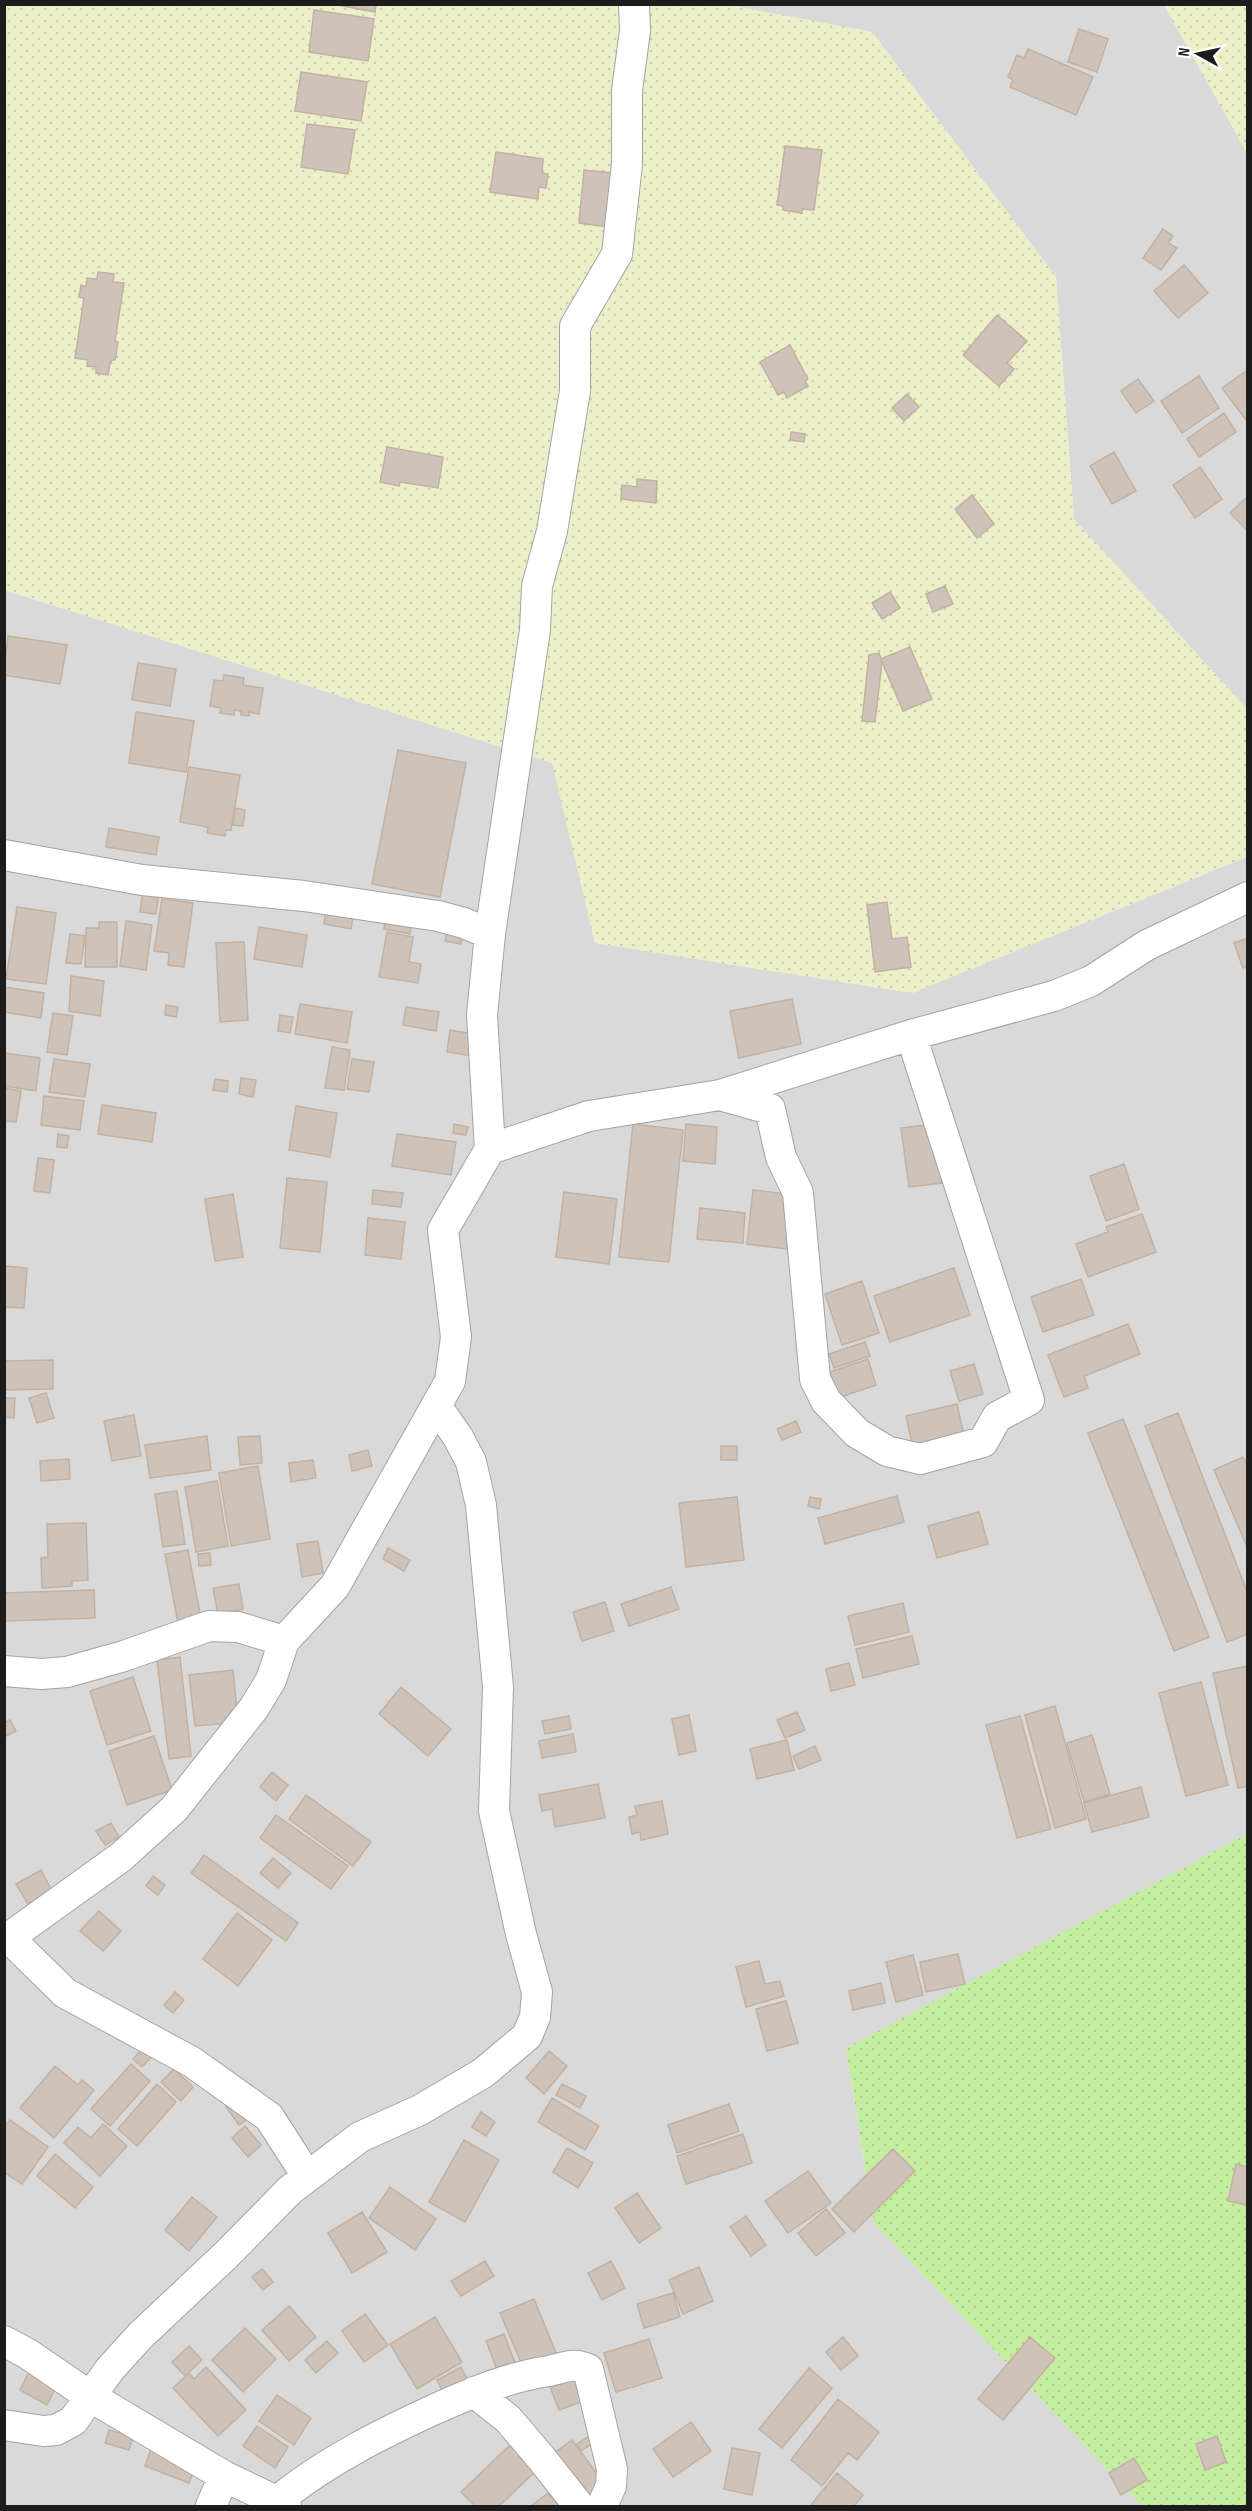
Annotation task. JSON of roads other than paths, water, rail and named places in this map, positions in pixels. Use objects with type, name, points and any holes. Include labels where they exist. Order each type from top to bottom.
[{"type":"street","points":[[306,2176],[269,2117],[192,2062],[65,1993],[7,1939],[121,1857],[174,1809],[254,1708],[270,1680],[284,1641],[335,1586],[450,1382],[456,1337],[443,1230],[490,1149],[482,1015],[490,934],[535,630],[537,586],[552,531],[575,391],[575,326],[617,254],[627,164],[627,90],[635,31],[634,4]]},
{"type":"street","points":[[4,855],[142,880],[304,896],[438,916],[464,923],[490,934]]},
{"type":"street","points":[[490,1149],[589,1116],[720,1095],[911,1035],[1053,996],[1091,981],[1147,945],[1248,897]]},
{"type":"street","points":[[720,1095],[770,1109],[781,1157],[798,1193],[815,1379],[826,1401],[857,1433],[888,1451],[920,1459],[984,1442],[997,1417],[1029,1400],[911,1035]]},
{"type":"street","points":[[4,2425],[43,2431],[56,2430],[73,2421],[110,2368],[140,2336],[306,2176],[360,2137],[420,2110],[483,2073],[527,2036],[535,2017],[537,1992],[521,1934],[494,1811],[498,1687],[481,1505],[471,1462],[458,1437],[437,1407]]},
{"type":"street","points":[[4,1671],[41,1674],[67,1672],[124,1656],[209,1626],[238,1627],[284,1641]]},
{"type":"street","points":[[4,2341],[28,2354],[91,2397],[224,2476],[285,2505],[286,2494],[310,2475],[384,2432],[474,2392],[537,2371],[578,2364],[588,2369],[612,2469],[611,2486],[602,2506]]},
{"type":"street","points":[[474,2392],[508,2419],[579,2506]]},
{"type":"street","points":[[211,2506],[224,2476]]}]
